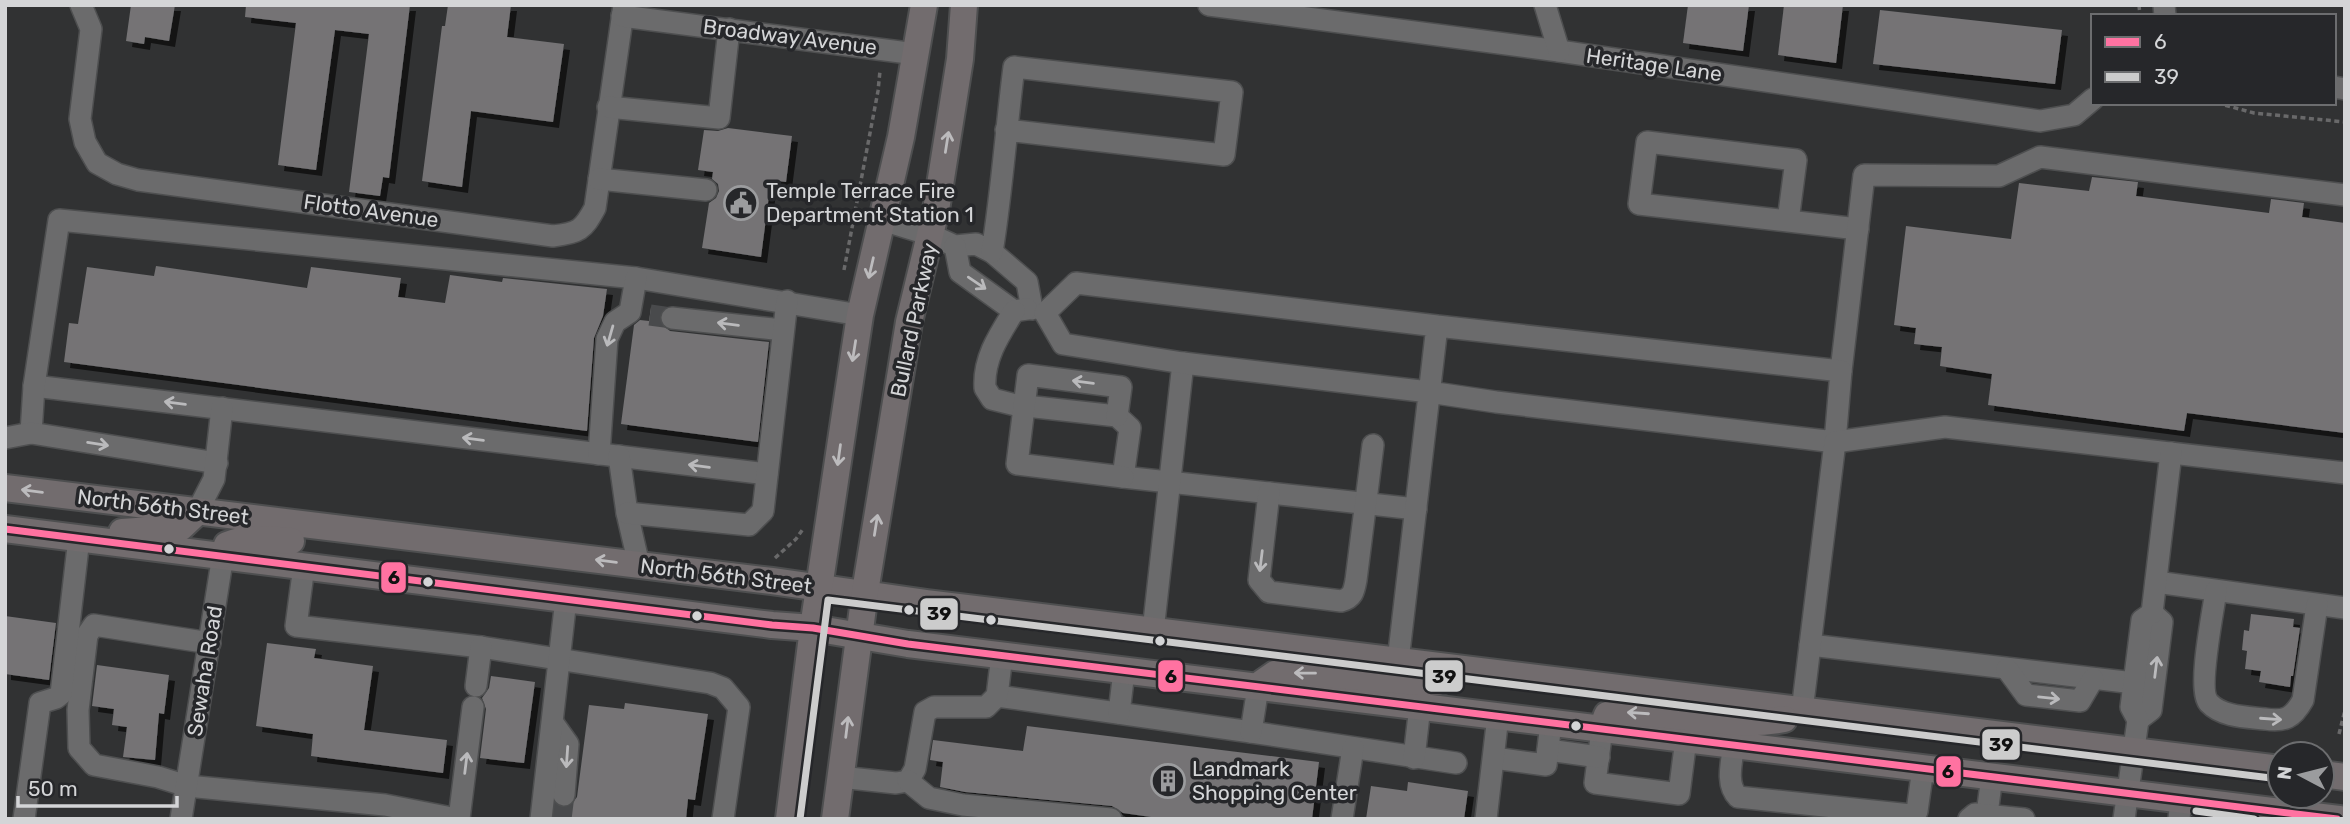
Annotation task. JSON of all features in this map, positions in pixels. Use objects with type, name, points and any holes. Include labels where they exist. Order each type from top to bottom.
[{"type":"main road","points":[[789,819],[813,628],[860,315],[901,137],[924,5]]},
{"type":"main road","name":"Bullard Parkway","points":[[835,819],[865,592],[909,322],[943,241],[964,5]]},
{"type":"main road","name":"North 56th Street","points":[[5,488],[865,592],[927,603],[2266,767]]},
{"type":"main road","points":[[67,537],[180,528],[197,512]]},
{"type":"main road","name":"North 56th Street","points":[[5,529],[813,628],[1002,656],[2127,792],[2180,809],[2339,819]]},
{"type":"main road","points":[[223,555],[227,545],[257,537],[396,552],[430,540]]},
{"type":"main road","points":[[1258,687],[1275,674],[1298,672],[1419,682],[1438,681],[1469,670]]},
{"type":"main road","points":[[1602,729],[1607,715],[1626,712],[1766,723],[1802,711]]},
{"type":"street","name":"Flotto Avenue","points":[[81,5],[91,29],[80,119],[85,142],[97,163],[117,174],[138,180],[553,236],[571,234],[584,227],[595,208],[623,10]]},
{"type":"street","name":"Heritage Lane","points":[[1209,5],[1559,51],[2040,121],[2074,115],[2091,101]]},
{"type":"street","points":[[1545,5],[1559,51]]},
{"type":"street","name":"Broadway Avenue","points":[[623,10],[683,14],[729,29],[916,54]]},
{"type":"street","points":[[608,107],[719,118],[729,29]]},
{"type":"street","points":[[992,252],[999,204],[1006,130],[1014,67],[1232,92],[1224,155],[1006,130]]},
{"type":"street","points":[[1788,220],[1796,160],[1647,142],[1639,204],[1858,229]]},
{"type":"street","points":[[1802,711],[1864,175],[2000,176],[2040,157],[2345,195]]},
{"type":"street","points":[[599,179],[706,190]]},
{"type":"street","points":[[31,433],[34,386],[59,219],[636,278],[860,315]]},
{"type":"street","points":[[882,220],[943,241],[976,244],[992,252],[1027,282],[1030,311]]},
{"type":"street","points":[[943,241],[960,272],[1030,311],[1063,344],[1183,363],[1835,442],[1945,427],[2345,473]]},
{"type":"street","points":[[636,278],[640,314],[615,322],[607,339],[609,455],[627,513],[639,565]]},
{"type":"street","points":[[1124,477],[1130,428],[1117,416],[1024,406],[992,398],[985,388],[988,360],[998,336],[1030,311],[1076,283],[1841,371]]},
{"type":"street","points":[[627,513],[749,524],[763,511],[787,301]]},
{"type":"street","points":[[672,317],[783,330]]},
{"type":"street","points":[[1398,661],[1437,326]]},
{"type":"street","points":[[1153,631],[1183,363]]},
{"type":"street","points":[[1117,416],[1121,387],[1028,375],[1017,464],[1416,509]]},
{"type":"street","points":[[34,386],[767,474]]},
{"type":"street","points":[[197,512],[214,479],[222,408]]},
{"type":"street","points":[[5,438],[31,433],[217,463]]},
{"type":"street","points":[[1269,493],[1259,580],[1269,592],[1341,601],[1353,595],[1373,445]]},
{"type":"street","points":[[2124,819],[2138,720],[2131,708],[2142,620],[2152,613],[2171,453]]},
{"type":"street","points":[[24,819],[40,703],[61,694],[67,537]]},
{"type":"street","name":"Sewaha Road","points":[[181,819],[223,555]]},
{"type":"street","points":[[304,566],[296,626],[481,647],[710,682],[723,688],[738,707],[723,819]]},
{"type":"street","points":[[2156,582],[2345,608]]},
{"type":"street","points":[[2216,592],[2203,686],[2207,702],[2221,712],[2276,720],[2287,720],[2296,713],[2303,700],[2317,604]]},
{"type":"street","points":[[541,819],[566,599]]},
{"type":"street","points":[[2138,720],[2151,710],[2162,622],[2152,613]]},
{"type":"street","points":[[210,643],[94,625],[87,635],[78,710],[79,748],[94,765],[158,777],[187,786],[386,805],[458,819],[481,647]]},
{"type":"street","points":[[1810,645],[2134,683]]},
{"type":"street","points":[[908,781],[915,769],[925,712],[934,707],[986,707],[997,696],[1002,656]]},
{"type":"street","points":[[1119,713],[1124,671]]},
{"type":"street","points":[[1251,732],[1258,687]]},
{"type":"street","points":[[997,696],[1456,764]]},
{"type":"street","points":[[1414,758],[1420,706]]},
{"type":"street","points":[[1486,819],[1499,716]]},
{"type":"street","points":[[553,723],[568,744],[564,795]]},
{"type":"street","points":[[1494,758],[1546,765],[1551,723]]},
{"type":"street","points":[[1602,729],[1595,783],[1679,794],[1686,739]]},
{"type":"street","points":[[1734,744],[1730,782],[1732,791],[1738,797],[1911,816],[1917,811],[1923,768]]},
{"type":"street","points":[[1342,819],[1353,748]]},
{"type":"street","points":[[1548,750],[1599,757]]},
{"type":"street","points":[[1992,776],[1989,817],[2024,819]]},
{"type":"street","points":[[840,777],[896,783],[908,781],[929,798],[963,805],[1111,819]]},
{"type":"path","points":[[843,274],[880,69]]},
{"type":"path","points":[[2225,105],[2255,113],[2345,122]]},
{"type":"path","points":[[771,562],[796,540],[806,525]]},
{"type":"path","points":[[2339,734],[2345,710]]},
{"type":"building","points":[[131,5],[175,5],[169,41],[145,37],[144,44],[126,41]]},
{"type":"building","points":[[246,5],[410,5],[389,178],[383,177],[380,196],[349,192],[369,34],[335,30],[316,170],[278,165],[296,23],[245,17]]},
{"type":"building","points":[[448,5],[511,5],[507,37],[564,44],[553,122],[471,111],[462,187],[422,181],[442,26],[445,26]]},
{"type":"building","points":[[1688,5],[1749,5],[1743,51],[1683,43]]},
{"type":"building","points":[[1784,5],[1843,5],[1836,63],[1778,55]]},
{"type":"building","points":[[1880,10],[2062,30],[2055,84],[1873,64]]},
{"type":"building","points":[[728,128],[792,136],[786,182],[771,180],[761,257],[702,248],[709,203],[716,198],[719,191],[718,184],[712,179],[713,172],[698,170],[704,130],[718,131]]},
{"type":"building","points":[[2092,177],[2138,182],[2136,196],[2269,213],[2271,199],[2304,203],[2302,217],[2345,223],[2345,433],[2187,413],[2184,431],[1988,405],[1992,374],[1940,366],[1942,347],[1914,344],[1916,328],[1894,325],[1906,226],[2011,239],[2019,183],[2089,191]]},
{"type":"building","points":[[156,266],[307,288],[311,267],[401,278],[398,297],[445,303],[450,275],[502,282],[503,278],[607,289],[603,316],[594,338],[587,431],[64,362],[69,323],[78,324],[87,267],[154,276]]},
{"type":"building","points":[[651,307],[663,309],[659,316],[660,323],[670,331],[769,342],[758,442],[621,424],[634,325],[640,320],[649,321]]},
{"type":"building","points":[[2251,614],[2294,619],[2293,627],[2300,628],[2290,687],[2259,682],[2261,671],[2245,669],[2247,651],[2242,650],[2244,630],[2249,631]]},
{"type":"building","points":[[5,616],[56,623],[49,680],[5,674]]},
{"type":"building","points":[[267,643],[316,649],[314,658],[373,666],[364,730],[447,740],[443,773],[311,756],[313,734],[256,726]]},
{"type":"building","points":[[97,665],[169,675],[164,714],[159,713],[155,760],[123,757],[127,727],[112,725],[114,709],[92,706]]},
{"type":"building","points":[[491,676],[535,682],[524,763],[480,758],[486,709],[482,698],[489,688]]},
{"type":"building","points":[[625,703],[708,714],[695,800],[688,799],[686,819],[554,819],[556,805],[569,807],[577,797],[589,705],[624,709]]},
{"type":"building","name":"Landmark Shopping Center","points":[[1027,726],[1319,762],[1312,819],[1165,819],[1123,813],[1112,806],[965,792],[940,787],[943,762],[930,760],[933,740],[1023,751]]},
{"type":"building","points":[[1408,782],[1468,791],[1464,819],[1366,819],[1371,786],[1407,791]]},
{"type":"tunnel","points":[[650,315],[672,318]]},
{"type":"tunnel","points":[[561,819],[564,795]]},
{"type":"transit line","name":"6","points":[[5,529],[813,628],[908,644],[2337,819]]},
{"type":"transit line","name":"39","points":[[800,819],[828,600],[2266,777]]},
{"type":"transit line","name":"39","points":[[2196,811],[2254,819]]},
{"type":"place","name":"Temple Terrace Fire Department Station 1","points":[[741,203]]},
{"type":"place","name":"Landmark Shopping Center","points":[[1168,781]]}]
